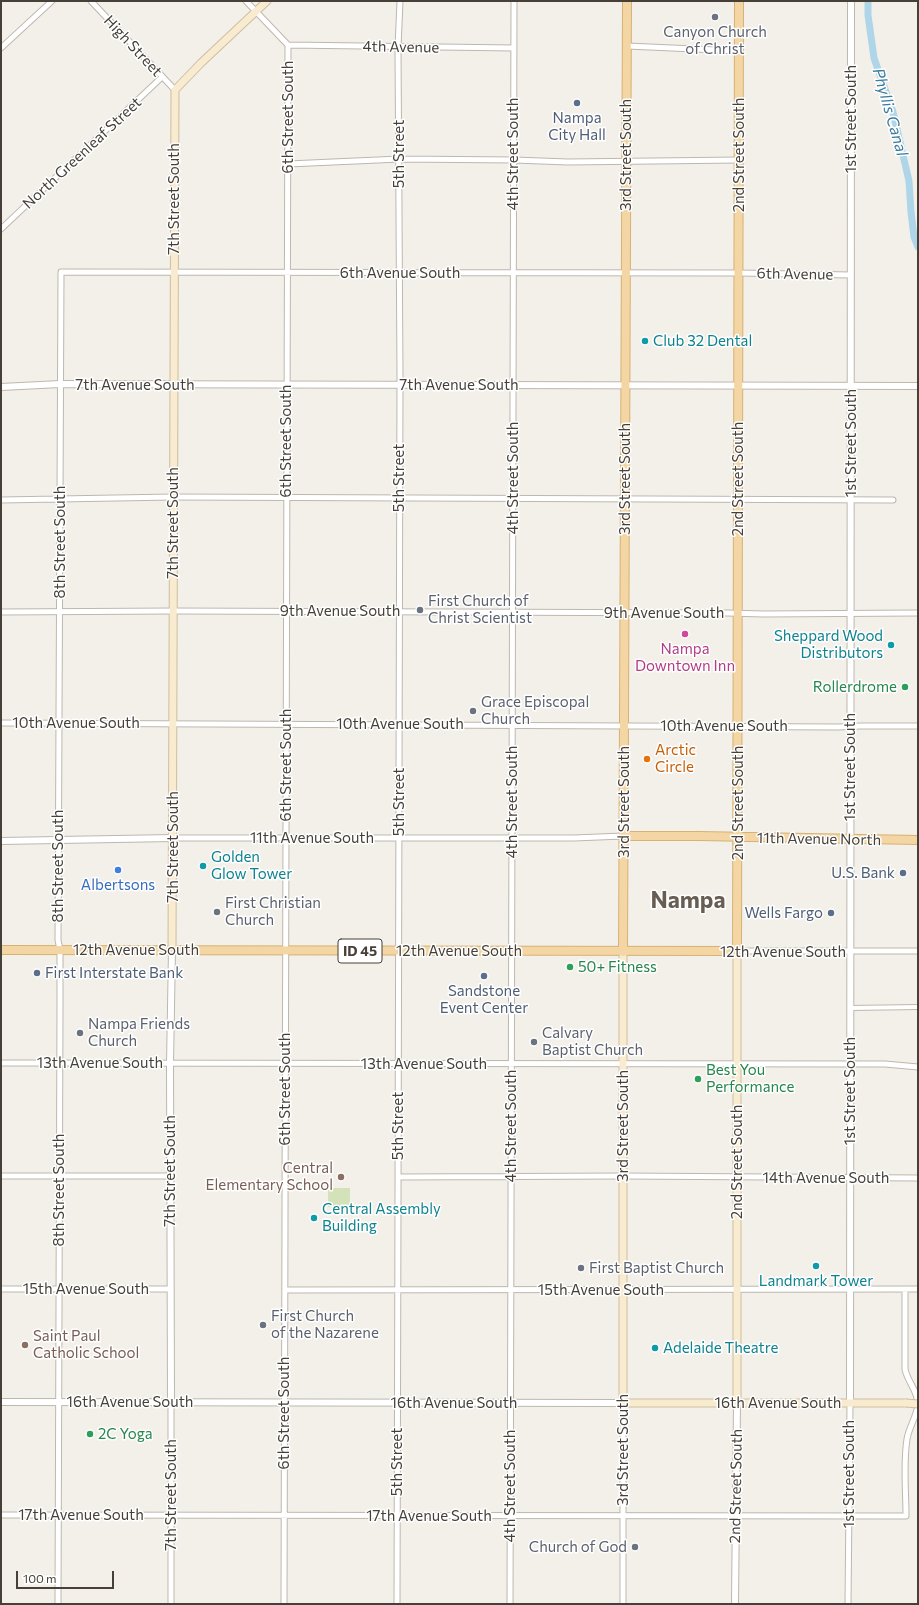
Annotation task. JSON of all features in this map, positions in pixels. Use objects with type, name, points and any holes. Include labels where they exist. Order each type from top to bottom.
[{"type":"main road","points":[[175,90],[201,63],[267,1]]},
{"type":"main road","name":"3rd Street South","points":[[623,1403],[623,836],[627,1]]},
{"type":"main road","name":"2nd Street South","points":[[737,1403],[739,1]]},
{"type":"main road","name":"7th Street South","points":[[172,950],[175,90]]},
{"type":"main road","name":"11th Avenue North","points":[[623,836],[918,840]]},
{"type":"main road","name":"12th Avenue South","points":[[1,950],[737,952]]},
{"type":"main road","name":"16th Avenue South","points":[[623,1403],[918,1404]]},
{"type":"street","points":[[1,48],[52,1]]},
{"type":"street","name":"High Street","points":[[91,1],[175,90]]},
{"type":"street","points":[[246,1],[288,45]]},
{"type":"street","name":"5th Street","points":[[397,1604],[400,385],[400,159],[398,48],[400,1]]},
{"type":"street","name":"4th Street South","points":[[510,1604],[514,1]]},
{"type":"street","name":"1st Street South","points":[[848,1604],[850,1403],[851,1]]},
{"type":"street","name":"4th Avenue","points":[[288,45],[398,48],[514,48]]},
{"type":"street","name":"6th Street South","points":[[284,1604],[288,45]]},
{"type":"street","points":[[626,46],[739,51]]},
{"type":"street","name":"North Greenleaf Street","points":[[1,230],[162,77]]},
{"type":"street","points":[[288,164],[400,159],[568,162],[739,160]]},
{"type":"street","name":"6th Avenue South","points":[[61,272],[739,273]]},
{"type":"street","name":"8th Street South","points":[[58,1604],[60,950],[58,940],[58,840],[61,272]]},
{"type":"street","name":"6th Avenue","points":[[739,273],[851,275]]},
{"type":"street","name":"7th Avenue South","points":[[1,387],[60,384],[918,386]]},
{"type":"street","points":[[1,500],[173,498],[893,500]]},
{"type":"street","name":"9th Avenue South","points":[[1,612],[399,611],[818,614],[851,612],[918,613]]},
{"type":"street","name":"10th Avenue South","points":[[1,722],[624,726],[918,726]]},
{"type":"street","name":"11th Avenue South","points":[[1,841],[173,838],[574,838],[623,836]]},
{"type":"street","name":"7th Street South","points":[[171,1604],[170,1064],[172,950]]},
{"type":"street","name":"12th Avenue South","points":[[737,952],[918,951]]},
{"type":"street","points":[[850,1008],[918,1007]]},
{"type":"street","name":"13th Avenue South","points":[[1,1063],[885,1064],[918,1067]]},
{"type":"street","points":[[1,1176],[170,1176]]},
{"type":"street","name":"14th Avenue South","points":[[398,1177],[623,1176],[918,1178]]},
{"type":"street","name":"15th Avenue South","points":[[1,1289],[170,1289]]},
{"type":"street","name":"15th Avenue South","points":[[285,1290],[918,1290]]},
{"type":"street","name":"17th Avenue South","points":[[1,1515],[906,1516],[906,1446],[909,1430],[918,1404],[916,1394],[906,1376],[905,1369],[905,1290]]},
{"type":"street","name":"16th Avenue South","points":[[1,1402],[623,1403]]},
{"type":"street","name":"3rd Street South","points":[[623,1403],[623,1604]]},
{"type":"street","name":"2nd Street South","points":[[735,1604],[737,1403]]},
{"type":"green space","points":[[328,1188],[350,1188],[350,1207],[328,1207]]},
{"type":"waterway","name":"Phyllis Canal","points":[[868,1],[868,15],[874,58],[893,112],[909,181],[914,237],[918,247]]},
{"type":"place","name":"Canyon Church of Christ","points":[[715,17]]},
{"type":"place","name":"Nampa City Hall","points":[[577,103]]},
{"type":"place","name":"Club 32 Dental","points":[[645,341]]},
{"type":"place","name":"First Church of Christ Scientist","points":[[420,610]]},
{"type":"place","name":"Nampa Downtown Inn","points":[[685,634]]},
{"type":"place","name":"Sheppard Wood Distributors","points":[[891,645]]},
{"type":"place","name":"Rollerdrome","points":[[905,687]]},
{"type":"place","name":"Grace Episcopal Church","points":[[473,711]]},
{"type":"place","name":"Arctic Circle","points":[[647,759]]},
{"type":"place","name":"Golden Glow Tower","points":[[203,866]]},
{"type":"place","name":"Albertsons","points":[[118,870]]},
{"type":"place","name":"U.S. Bank","points":[[903,873]]},
{"type":"place","name":"First Christian Church","points":[[217,912]]},
{"type":"place","name":"Wells Fargo","points":[[831,913]]},
{"type":"place","name":"50+ Fitness","points":[[570,967]]},
{"type":"place","name":"First Interstate Bank","points":[[37,973]]},
{"type":"place","name":"Sandstone Event Center","points":[[484,976]]},
{"type":"place","name":"Nampa Friends Church","points":[[80,1033]]},
{"type":"place","name":"Calvary Baptist Church","points":[[534,1042]]},
{"type":"place","name":"Best You Performance","points":[[698,1079]]},
{"type":"place","name":"Central Elementary School","points":[[341,1177]]},
{"type":"place","name":"Central Assembly Building","points":[[314,1218]]},
{"type":"place","name":"Landmark Tower","points":[[816,1266]]},
{"type":"place","name":"First Baptist Church","points":[[581,1268]]},
{"type":"place","name":"First Church of the Nazarene","points":[[263,1325]]},
{"type":"place","name":"Saint Paul Catholic School","points":[[25,1345]]},
{"type":"place","name":"Adelaide Theatre","points":[[655,1348]]},
{"type":"place","name":"2C Yoga","points":[[90,1434]]},
{"type":"place","name":"Church of God","points":[[635,1547]]},
{"type":"district","name":"Nampa","points":[[688,900]]}]
